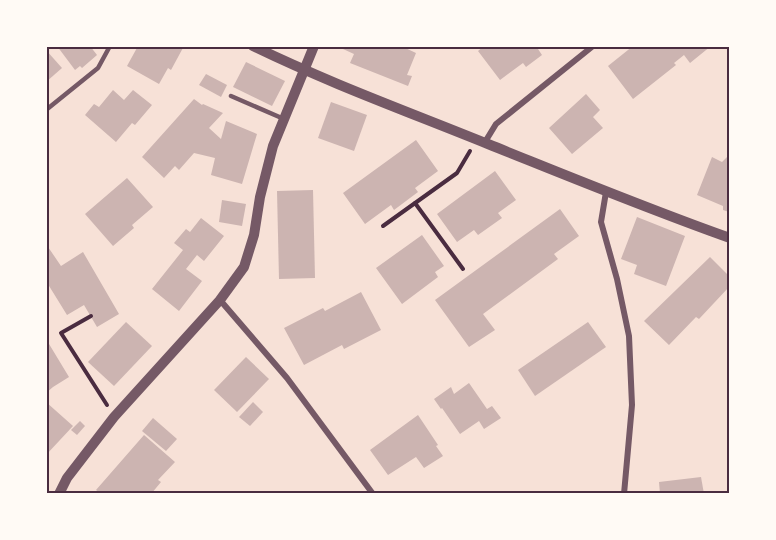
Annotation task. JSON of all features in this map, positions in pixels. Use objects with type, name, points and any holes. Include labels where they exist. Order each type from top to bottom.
[{"type":"street","points":[[253,46],[304,70],[606,192],[729,238]]},
{"type":"street","points":[[59,494],[67,478],[114,417],[220,300],[244,267],[254,235],[260,197],[273,146],[314,46]]},
{"type":"street","points":[[485,142],[496,124],[593,46]]},
{"type":"street","points":[[606,192],[601,222],[617,279],[629,336],[632,405],[624,494]]},
{"type":"street","points":[[220,300],[287,378],[374,494]]},
{"type":"lane","points":[[46,110],[98,68],[110,46]]},
{"type":"lane","points":[[231,96],[284,119]]},
{"type":"path","points":[[383,226],[457,173],[470,149]]},
{"type":"path","points":[[415,203],[463,269]]},
{"type":"path","points":[[91,316],[61,333],[107,406]]},
{"type":"building","points":[[57,46],[90,46],[97,55],[82,68],[80,66],[75,70]]},
{"type":"building","points":[[138,46],[184,46],[171,70],[168,68],[159,84],[127,66]]},
{"type":"building","points":[[344,46],[401,46],[416,53],[407,75],[412,76],[408,86],[350,63],[354,54],[343,49]]},
{"type":"building","points":[[484,46],[536,46],[542,55],[526,67],[523,63],[500,80],[478,51]]},
{"type":"building","points":[[633,46],[711,46],[690,63],[684,55],[674,63],[676,65],[633,99],[608,66]]},
{"type":"building","points":[[46,50],[62,68],[46,82]]},
{"type":"building","points":[[246,62],[285,81],[272,106],[233,87]]},
{"type":"building","points":[[206,74],[227,85],[221,97],[199,85]]},
{"type":"building","points":[[113,90],[124,100],[133,90],[152,105],[116,142],[85,115],[94,104],[99,107]]},
{"type":"building","points":[[586,94],[600,110],[593,117],[603,128],[572,154],[549,128]]},
{"type":"building","points":[[194,99],[202,105],[223,113],[209,128],[221,139],[226,121],[257,134],[242,184],[211,175],[215,158],[194,153],[179,170],[175,166],[164,178],[142,157]]},
{"type":"building","points":[[331,102],[367,115],[354,151],[318,138]]},
{"type":"building","points":[[416,140],[438,171],[415,188],[418,192],[394,210],[391,205],[365,224],[343,193]]},
{"type":"building","points":[[729,155],[729,212],[723,210],[723,206],[697,195],[712,157],[722,162]]},
{"type":"building","points":[[495,171],[516,200],[498,213],[502,218],[478,235],[474,230],[457,242],[437,214]]},
{"type":"building","points":[[127,178],[153,207],[113,246],[85,214]]},
{"type":"building","points":[[313,190],[315,278],[279,279],[277,191]]},
{"type":"building","points":[[222,200],[246,204],[242,226],[219,222]]},
{"type":"building","points":[[560,209],[579,236],[554,254],[558,259],[483,314],[495,330],[469,347],[435,300]]},
{"type":"building","points":[[637,217],[685,236],[666,286],[634,274],[637,265],[621,259]]},
{"type":"building","points":[[201,218],[224,236],[204,261],[197,255],[186,269],[202,281],[179,311],[152,289],[183,250],[174,243],[186,229],[190,232]]},
{"type":"building","points":[[422,235],[444,266],[435,272],[438,277],[402,304],[376,268]]},
{"type":"building","points":[[46,244],[61,266],[83,252],[119,314],[97,327],[84,305],[67,315],[46,281]]},
{"type":"building","points":[[710,257],[729,276],[729,287],[699,319],[696,317],[669,345],[644,321]]},
{"type":"building","points":[[361,292],[381,330],[344,349],[342,345],[304,365],[284,328],[323,308],[325,311]]},
{"type":"building","points":[[126,322],[152,346],[114,386],[88,362]]},
{"type":"building","points":[[588,322],[606,347],[535,396],[518,370]]},
{"type":"building","points":[[46,339],[69,377],[46,393]]},
{"type":"building","points":[[246,357],[269,379],[237,412],[214,390]]},
{"type":"building","points":[[469,383],[487,409],[492,406],[501,418],[484,429],[479,421],[460,434],[434,399],[451,387],[454,394]]},
{"type":"building","points":[[46,402],[73,426],[46,455]]},
{"type":"building","points":[[253,402],[263,412],[250,426],[239,417]]},
{"type":"building","points":[[418,415],[443,456],[424,468],[416,457],[388,475],[370,450]]},
{"type":"building","points":[[153,418],[177,439],[166,451],[142,431]]},
{"type":"building","points":[[80,421],[85,426],[77,435],[71,430]]},
{"type":"building","points":[[144,435],[175,462],[158,480],[161,482],[151,494],[101,494],[96,490]]},
{"type":"building","points":[[701,477],[704,494],[660,494],[659,482]]}]
